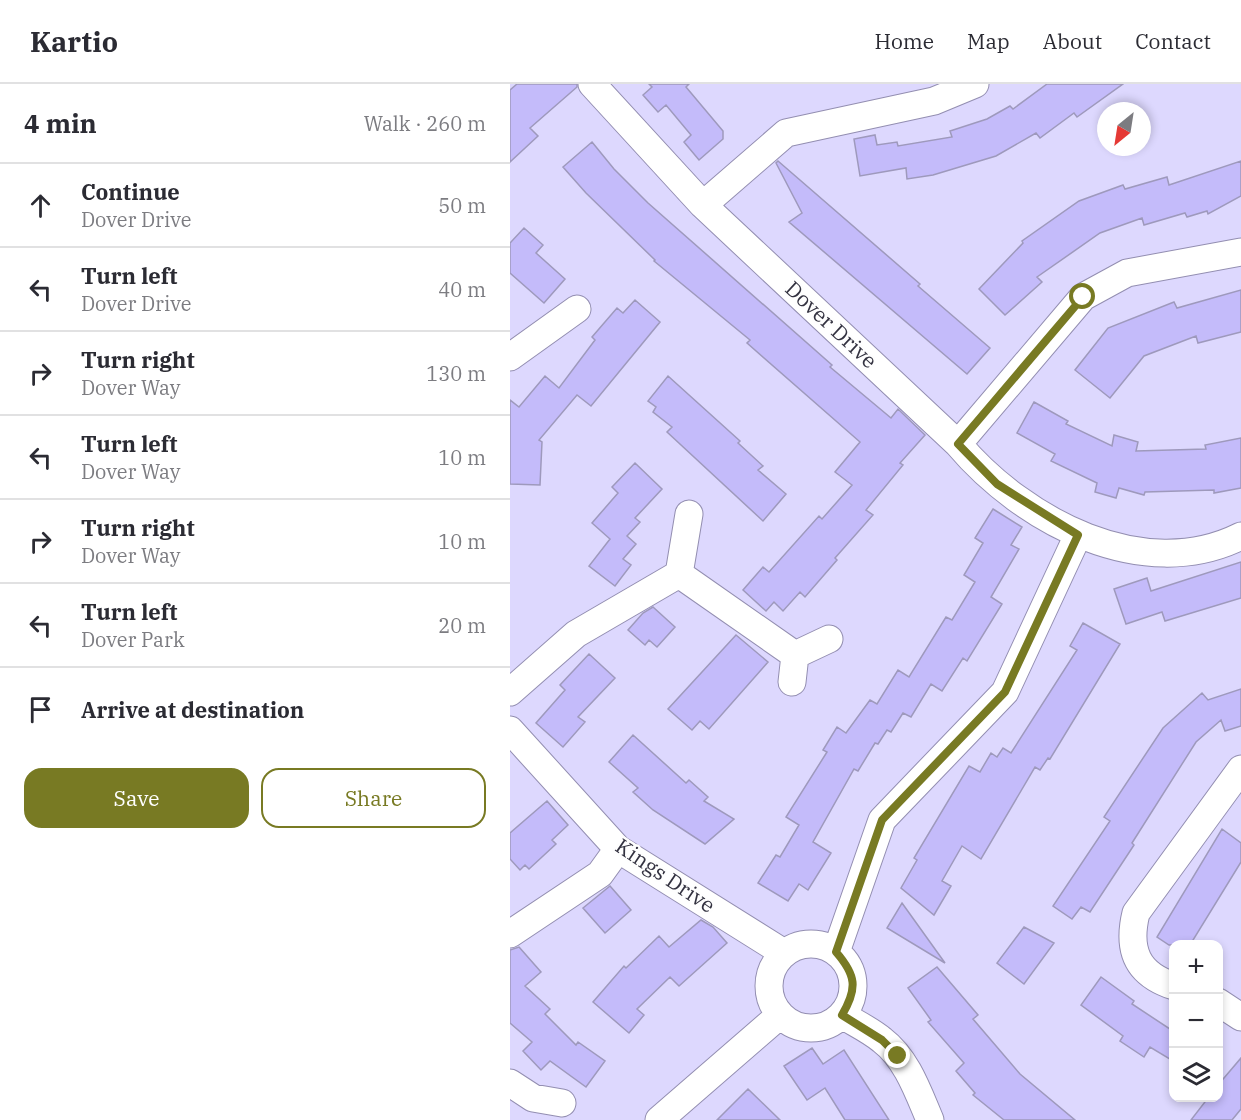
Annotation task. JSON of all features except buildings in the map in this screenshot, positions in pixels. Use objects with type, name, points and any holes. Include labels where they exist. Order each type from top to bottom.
[{"type":"street","name":"Dover Drive","points":[[592,84],[703,205],[958,444],[997,484],[1078,535],[1150,553],[1209,549],[1241,536]]},
{"type":"street","points":[[703,205],[786,133],[934,101],[975,84]]},
{"type":"street","points":[[958,444],[1083,297],[1127,273],[1241,252]]},
{"type":"street","points":[[515,347],[577,309]]},
{"type":"street","points":[[679,574],[689,514]]},
{"type":"street","points":[[836,952],[882,820],[1005,692],[1078,535]]},
{"type":"street","points":[[679,574],[795,655]]},
{"type":"street","points":[[510,692],[576,634],[679,574]]},
{"type":"street","points":[[795,655],[829,639]]},
{"type":"street","points":[[792,682],[795,655]]},
{"type":"street","name":"Kings Drive","points":[[510,730],[618,849],[784,953]]},
{"type":"street","points":[[1169,984],[1149,975],[1134,953],[1132,927],[1136,913],[1241,769]]},
{"type":"street","points":[[510,934],[600,874],[618,849]]},
{"type":"street","points":[[808,944],[827,947],[836,952],[848,967],[853,980],[851,999],[842,1015],[830,1024],[814,1028],[798,1026],[780,1015],[770,997],[769,983],[775,963],[784,953],[808,944]]},
{"type":"street","points":[[1223,1005],[1241,1017]]},
{"type":"street","points":[[659,1120],[780,1015]]},
{"type":"street","points":[[842,1015],[882,1040],[898,1056],[911,1076],[930,1120]]},
{"type":"street","points":[[510,1083],[533,1098],[562,1103]]},
{"type":"route","points":[[898,1056],[882,1040],[842,1015],[851,999],[853,980],[848,967],[836,952],[882,820],[1005,692],[1078,535],[997,484],[958,444],[1083,297]]}]
